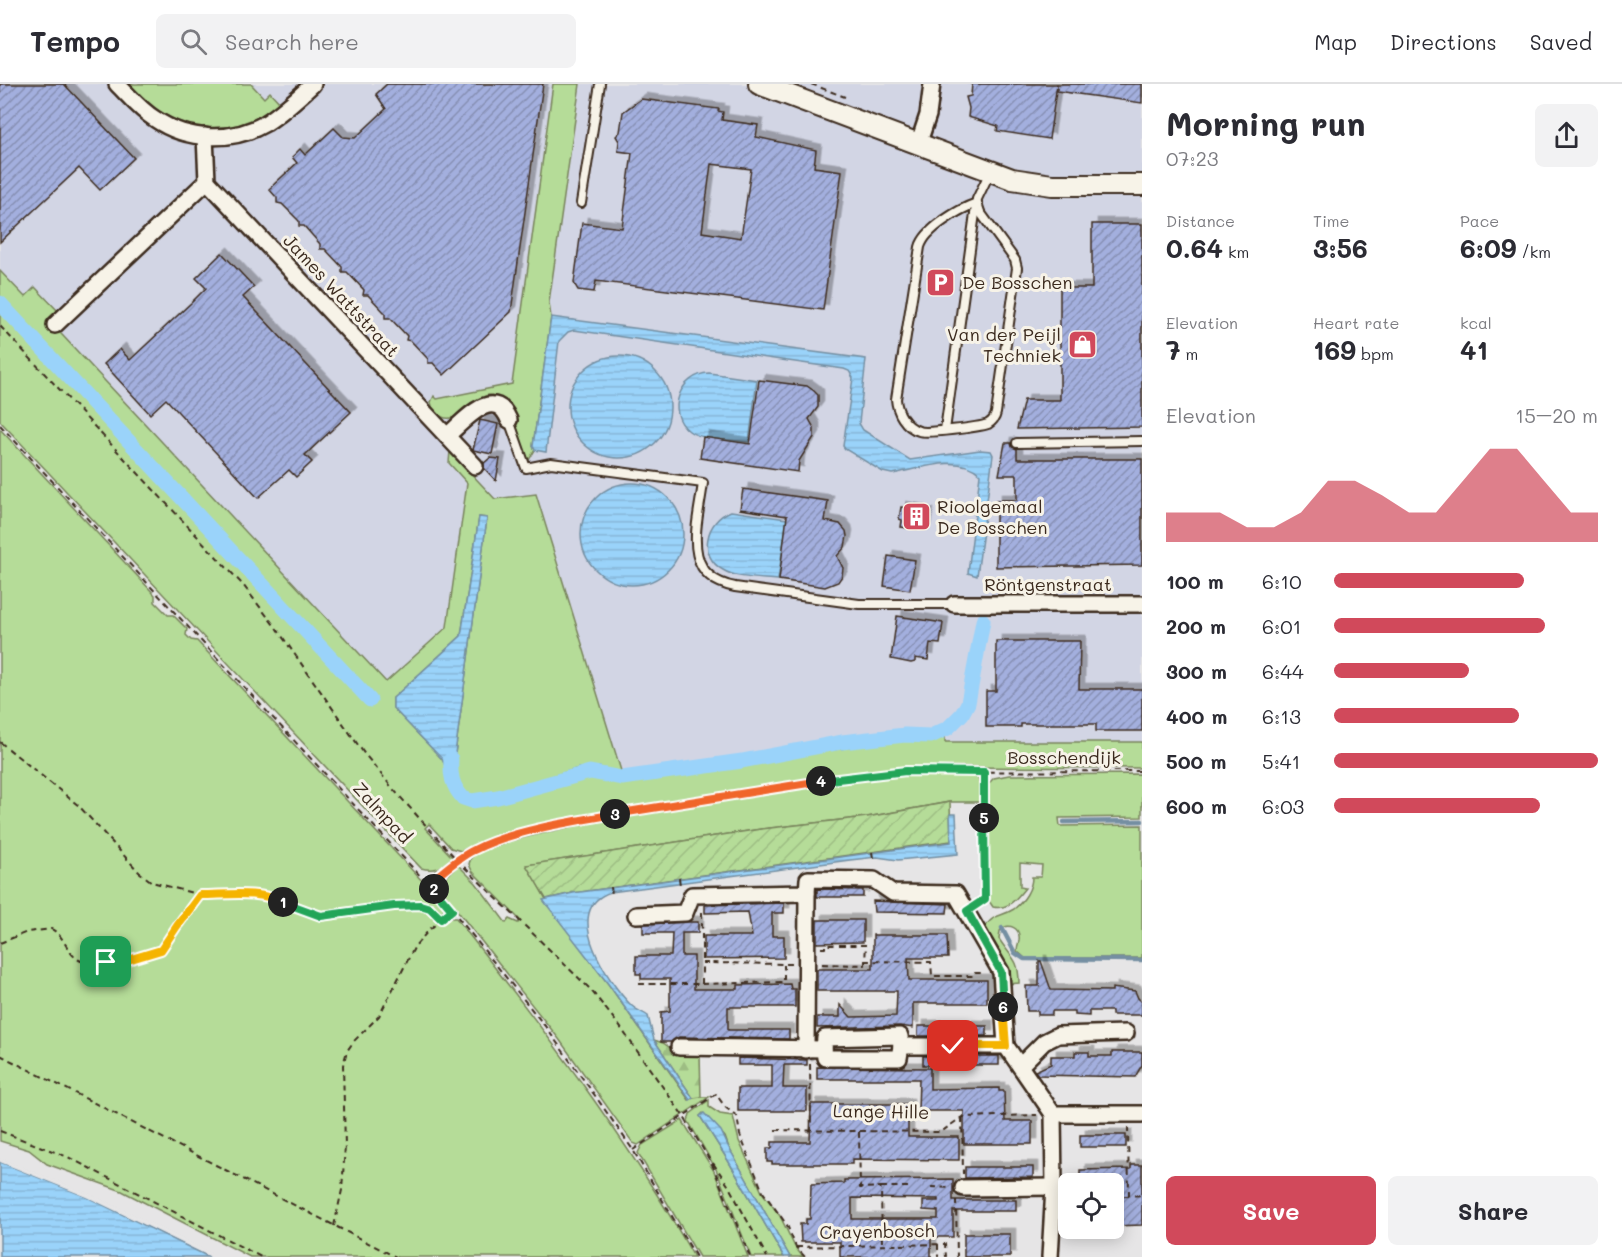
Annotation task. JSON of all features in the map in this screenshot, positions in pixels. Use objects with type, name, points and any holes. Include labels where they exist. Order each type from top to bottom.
[{"type":"street","points":[[117,84],[155,119],[185,133],[205,136],[231,135],[255,129],[284,110],[313,84]]},
{"type":"street","points":[[759,84],[1012,179],[1033,183],[1142,185]]},
{"type":"street","points":[[918,145],[928,116],[932,84]]},
{"type":"street","points":[[55,325],[207,181],[205,136]]},
{"type":"street","name":"James Wattstraat","points":[[207,181],[475,466]]},
{"type":"street","points":[[447,436],[473,413],[489,405],[503,408],[509,420]]},
{"type":"street","name":"Röntgenstraat","points":[[954,604],[1142,604]]},
{"type":"street","points":[[813,1050],[813,964],[807,893],[808,879],[874,880],[893,893],[956,894],[1001,972],[1006,1046],[1053,1114],[1054,1187],[1050,1257]]},
{"type":"street","points":[[636,915],[685,913],[692,896],[807,893]]},
{"type":"street","points":[[1020,1066],[1044,1042],[1058,1035],[1126,1033]]},
{"type":"street","points":[[679,1047],[813,1050],[825,1058],[899,1058],[900,1036],[825,1038],[813,1050]]},
{"type":"street","points":[[901,1046],[1006,1046]]},
{"type":"street","points":[[1053,1114],[1135,1114]]},
{"type":"street","points":[[960,1188],[1054,1187]]},
{"type":"lane","points":[[580,203],[600,84]]},
{"type":"lane","points":[[945,430],[976,203],[990,172]]},
{"type":"lane","points":[[976,203],[1016,265],[996,413],[990,423],[945,430],[919,431],[906,424],[897,405],[897,388],[922,239],[961,210],[976,203]]},
{"type":"lane","points":[[509,420],[526,468],[551,463],[703,483],[696,553],[704,571],[721,583],[735,587],[859,604],[954,604]]},
{"type":"lane","points":[[1017,442],[1142,441]]},
{"type":"path","points":[[811,84],[852,100]]},
{"type":"path","points":[[0,326],[243,585],[271,620],[363,752],[394,790],[458,860],[600,1001],[684,1117],[717,1173],[750,1257]]},
{"type":"path","name":"Zalmpad","points":[[0,425],[452,910],[545,1026],[633,1150],[696,1257]]},
{"type":"path","points":[[0,742],[80,806],[145,878],[160,885],[200,895],[268,896],[321,916],[394,906],[420,905],[430,908],[441,919]]},
{"type":"path","name":"Bosschendijk","points":[[429,883],[472,850],[494,841],[556,825],[604,816],[866,775],[921,771],[1142,771]]},
{"type":"path","points":[[967,911],[983,902],[986,897],[984,772]]},
{"type":"path","points":[[872,852],[873,858]]},
{"type":"path","points":[[679,878],[680,885]]},
{"type":"path","points":[[611,887],[612,895]]},
{"type":"path","points":[[0,943],[27,932],[51,929],[58,934],[76,958],[83,961],[115,961],[153,954],[165,947],[200,895]]},
{"type":"path","points":[[702,895],[702,984]]},
{"type":"path","points":[[334,1226],[342,1190],[346,1132],[343,1076],[345,1058],[354,1041],[379,1016],[415,946],[452,910]]},
{"type":"path","points":[[702,963],[865,965],[866,945],[825,945],[825,948],[819,948],[813,964]]},
{"type":"path","points":[[865,960],[931,962],[932,976],[974,976],[975,973],[1001,972]]},
{"type":"path","points":[[639,984],[784,982],[784,964]]},
{"type":"path","points":[[811,1130],[813,1050]]},
{"type":"path","points":[[0,1055],[396,1257]]},
{"type":"path","points":[[633,1150],[717,1094],[725,1107],[737,1116],[740,1135],[763,1192],[787,1225],[796,1247],[805,1257]]},
{"type":"path","name":"Lange Hille","points":[[775,1130],[941,1132],[962,1117],[1053,1114]]},
{"type":"path","points":[[1129,1196],[1135,1114]]},
{"type":"path","points":[[957,1257],[962,1117]]},
{"type":"path","points":[[0,1131],[77,1161],[261,1257]]},
{"type":"path","points":[[859,1131],[860,1188],[908,1187]]},
{"type":"path","points":[[708,1159],[728,1185],[767,1257]]},
{"type":"path","points":[[881,1187],[882,1245]]},
{"type":"path","points":[[931,1187],[960,1188]]},
{"type":"path","points":[[1124,1196],[1142,1195]]},
{"type":"path","points":[[938,1244],[938,1257]]},
{"type":"path","name":"Crayenbosch","points":[[796,1247],[945,1244],[946,1257]]},
{"type":"shaded area","name":"De Bosschen","points":[[0,84],[1142,84],[1142,750],[940,748],[467,796],[0,275]]},
{"type":"green space","points":[[127,84],[251,84],[264,98],[270,92],[280,103],[259,116],[239,124],[219,128],[200,127],[181,122],[162,113]]},
{"type":"green space","points":[[553,84],[580,84],[549,302],[551,317],[533,446],[535,450],[526,465],[508,409],[499,398],[491,395],[483,397],[460,415],[451,418],[437,414],[431,402],[434,396],[437,399],[512,384]]},
{"type":"green space","points":[[0,271],[25,297],[35,287],[58,311],[49,321],[386,682],[447,627],[467,483],[449,463],[450,451],[495,499],[536,494],[622,774],[599,767],[579,768],[481,797],[466,797],[457,789],[454,761],[487,518],[479,517],[461,636],[393,698],[393,708],[442,759],[453,791],[460,800],[484,803],[501,800],[584,776],[620,781],[894,741],[925,740],[945,736],[945,742],[1142,742],[1142,768],[954,767],[874,771],[582,817],[506,835],[461,851],[451,848],[429,824],[425,828],[453,858],[438,868],[421,868],[0,421]]},
{"type":"green space","points":[[0,429],[155,595],[155,602],[187,629],[186,635],[191,640],[197,641],[425,884],[445,906],[443,911],[450,918],[456,918],[582,1083],[640,1168],[694,1257],[250,1257],[122,1191],[47,1164],[29,1150],[0,1141]]},
{"type":"green space","points":[[950,773],[971,774],[978,777],[981,802],[949,802],[867,817],[761,829],[527,865],[546,899],[544,900],[609,985],[689,1100],[695,1097],[709,1097],[638,1145],[633,1143],[559,1039],[448,899],[442,888],[448,875],[458,865],[476,883],[506,923],[509,919],[518,923],[520,920],[472,871],[469,864],[478,851],[509,841],[591,822],[843,781]]},
{"type":"green space","points":[[1142,774],[1142,817],[1059,818],[1060,826],[1142,825],[1142,958],[1025,958],[1017,951],[1018,932],[1013,927],[1007,927],[1000,931],[999,939],[1014,959],[1019,975],[1019,983],[1008,984],[983,930],[994,918],[1009,912],[1021,902],[1029,890],[1032,877],[1041,877],[1042,865],[1020,863],[1020,887],[1025,888],[1015,900],[1007,905],[993,907],[989,901],[988,887],[987,785],[994,778],[1009,775]]},
{"type":"green space","points":[[950,802],[951,841],[573,893],[546,899],[526,865],[761,829],[867,817]]},
{"type":"green space","points":[[654,1040],[678,1053],[700,1054],[701,1097],[693,1098]]},
{"type":"green space","points":[[709,1100],[709,1107],[720,1114],[733,1116],[739,1141],[762,1192],[780,1216],[795,1247],[803,1257],[790,1257],[725,1137],[703,1113],[700,1116],[784,1257],[751,1257],[716,1169],[688,1121],[690,1114]]},
{"type":"green space","points":[[682,1120],[714,1171],[748,1257],[699,1257],[638,1153],[642,1145]]},
{"type":"water","points":[[551,317],[866,359],[859,423],[863,430],[910,460],[980,450],[991,451],[993,455],[977,576],[968,573],[980,474],[961,464],[950,463],[892,474],[883,472],[845,449],[843,446],[853,378],[849,371],[844,369],[574,330],[568,332],[559,341],[546,452],[535,450],[533,446]]},
{"type":"water","points":[[619,356],[639,360],[655,371],[666,387],[670,407],[666,427],[655,443],[639,454],[619,458],[599,454],[583,443],[572,427],[568,407],[572,387],[583,371],[599,360]]},
{"type":"water","points":[[709,373],[757,380],[749,442],[701,436],[689,431],[682,423],[677,405],[679,395],[690,380]]},
{"type":"water","points":[[632,483],[652,487],[668,498],[679,514],[683,534],[679,554],[668,570],[652,581],[632,585],[612,581],[596,570],[585,554],[581,534],[585,514],[596,498],[612,487]]},
{"type":"water","points":[[731,511],[787,519],[778,580],[735,575],[715,564],[710,556],[708,539],[716,522]]},
{"type":"water","points":[[479,517],[487,518],[454,761],[455,780],[447,780],[446,768],[442,759],[393,708],[393,698],[461,636]]},
{"type":"water","points":[[950,814],[956,814],[958,854],[898,860],[877,857],[850,860],[611,892],[596,901],[589,914],[589,930],[593,948],[612,982],[623,996],[634,1008],[648,1016],[654,1040],[693,1098],[690,1100],[609,985],[543,900],[573,893],[951,842]]},
{"type":"water","points":[[704,1113],[721,1131],[790,1257],[784,1257],[700,1116]]},
{"type":"water","points":[[0,1162],[87,1197],[209,1257],[0,1257]]},
{"type":"pier","points":[[0,1159],[88,1194],[211,1254],[212,1257],[87,1197],[0,1162]]},
{"type":"building","points":[[0,84],[64,84],[134,158],[100,190],[79,168],[0,242]]},
{"type":"building","points":[[387,84],[543,84],[511,312],[444,375],[433,363],[428,363],[428,359],[411,341],[406,340],[407,336],[390,318],[385,318],[385,313],[368,295],[363,295],[364,290],[347,272],[342,272],[342,267],[325,249],[320,249],[320,244],[304,226],[299,226],[299,221],[282,204],[277,203],[277,198],[269,189],[297,163],[292,157],[300,149],[305,155],[334,128],[343,137],[355,138],[386,109],[376,94]]},
{"type":"building","points":[[972,84],[1057,84],[1049,139],[997,131],[998,126],[968,117],[969,108],[966,97],[971,96]]},
{"type":"building","points":[[1057,84],[1142,84],[1142,103],[1057,91]]},
{"type":"building","points":[[641,99],[719,109],[718,111],[723,112],[722,120],[758,125],[756,137],[816,150],[814,167],[842,171],[823,310],[596,281],[594,292],[578,290],[574,283],[582,223],[622,228],[632,153],[618,151],[619,141],[616,136],[620,132],[623,112]],"holes":[[[711,164],[751,169],[741,238],[702,232]]]},
{"type":"building","points":[[1092,224],[1142,224],[1142,427],[1017,429],[1024,400],[1060,400],[1060,288],[1092,288]]},
{"type":"building","points":[[222,253],[254,287],[243,297],[351,412],[305,455],[312,462],[296,477],[289,470],[258,498],[166,399],[150,414],[104,364],[120,349],[130,360],[191,303],[206,288],[196,278]]},
{"type":"building","points":[[759,380],[807,386],[818,395],[818,407],[809,419],[814,428],[814,437],[799,461],[798,472],[700,458],[703,437],[750,444]]},
{"type":"building","points":[[480,420],[498,424],[492,454],[473,450]]},
{"type":"building","points":[[1005,443],[1011,443],[1012,447],[1017,449],[1017,459],[1142,459],[1142,565],[996,567],[996,500],[1017,500],[1017,475],[999,475]]},
{"type":"building","points":[[490,458],[500,459],[496,481],[484,468],[484,463]]},
{"type":"building","points":[[743,489],[828,501],[825,521],[840,524],[847,536],[845,547],[837,556],[843,568],[838,582],[825,587],[779,580],[787,516],[740,509]]},
{"type":"building","name":"Rioolgemaal De Bosschen","points":[[901,507],[928,514],[925,530],[901,527],[902,520],[899,519]]},
{"type":"building","points":[[888,556],[915,560],[910,590],[884,586]]},
{"type":"building","points":[[897,616],[943,623],[940,644],[930,643],[928,660],[915,658],[915,662],[911,663],[891,659]]},
{"type":"building","points":[[996,641],[1080,641],[1079,689],[1142,689],[1142,731],[1096,731],[1096,724],[1021,724],[1021,727],[986,727],[986,691],[996,691]]},
{"type":"building","points":[[817,889],[863,890],[863,897],[817,897]]},
{"type":"building","points":[[873,901],[948,904],[947,913],[874,912]]},
{"type":"building","points":[[784,903],[784,913],[772,913],[772,936],[784,936],[784,958],[704,959],[704,936],[752,936],[748,912],[705,913],[705,905]]},
{"type":"building","points":[[817,920],[863,920],[863,942],[817,943]]},
{"type":"building","points":[[698,922],[698,933],[682,933],[682,956],[694,956],[694,989],[738,989],[738,985],[790,984],[791,989],[795,989],[795,1007],[728,1007],[728,1030],[789,1030],[789,1039],[679,1037],[671,1042],[661,1042],[661,1012],[670,1011],[670,979],[641,979],[641,974],[636,974],[636,956],[671,956],[672,933],[643,933],[643,924]]},
{"type":"building","points":[[873,935],[947,935],[948,958],[908,958],[909,980],[987,980],[987,1003],[913,1003],[913,1028],[900,1026],[817,1028],[817,1017],[840,1017],[840,1005],[851,1017],[896,1016],[897,991],[817,991],[817,969],[873,969]]},
{"type":"building","points":[[1039,961],[1041,961],[1051,990],[1112,991],[1112,988],[1135,991],[1142,1002],[1142,1015],[1112,1015],[1112,1011],[1089,1011],[1089,1016],[1075,1015],[1075,1011],[1052,1011],[1052,1015],[1038,1015],[1038,1011],[1027,1011],[1026,986],[1039,986]]},
{"type":"building","points":[[918,1026],[987,1026],[987,1036],[918,1036]]},
{"type":"building","points":[[1075,1052],[1089,1052],[1089,1056],[1112,1056],[1112,1052],[1142,1052],[1142,1065],[1135,1077],[1038,1075],[1035,1071],[1051,1064],[1051,1056],[1075,1056]]},
{"type":"building","points":[[923,1056],[999,1056],[999,1065],[923,1065]]},
{"type":"building","points":[[738,1058],[807,1060],[807,1065],[784,1065],[783,1088],[807,1088],[807,1111],[738,1111],[738,1088],[772,1088],[772,1065],[738,1065]]},
{"type":"building","points":[[817,1067],[930,1068],[930,1089],[999,1088],[999,1091],[1004,1091],[1005,1121],[1032,1121],[1032,1144],[964,1144],[964,1111],[918,1111],[919,1079],[817,1079]]},
{"type":"building","points":[[811,1104],[908,1104],[908,1137],[959,1137],[959,1160],[852,1159],[852,1164],[772,1164],[772,1162],[767,1162],[767,1148],[772,1148],[772,1142],[810,1142]]},
{"type":"building","points":[[1080,1135],[1126,1135],[1126,1147],[1080,1147]]},
{"type":"building","points":[[1131,1165],[1142,1165],[1142,1225],[1124,1226],[1124,1173],[1080,1173],[1080,1170],[1131,1169]]},
{"type":"building","points":[[965,1167],[1033,1167],[1033,1177],[965,1178]]},
{"type":"building","points":[[953,1179],[953,1200],[1016,1200],[1016,1211],[953,1211],[953,1237],[931,1237],[931,1257],[840,1257],[840,1242],[801,1242],[800,1224],[806,1224],[806,1219],[810,1219],[811,1184],[844,1183],[844,1180]],"holes":[[[852,1198],[938,1199],[938,1201],[923,1201],[923,1210],[938,1211],[938,1219],[852,1219]]]},
{"type":"building","points":[[964,1234],[1010,1234],[1010,1257],[964,1257]]},
{"type":"waterway","points":[[0,303],[370,700]]},
{"type":"waterway","points":[[451,759],[451,775],[454,785],[463,798],[472,801],[498,797],[590,772],[622,778],[742,761],[842,742],[905,735],[931,736],[948,728],[962,714],[968,703],[983,621]]},
{"type":"waterway","points":[[1064,822],[1142,821]]},
{"type":"waterway","points":[[1002,928],[1015,953],[1024,959],[1142,960]]},
{"type":"place","name":"De Bosschen","points":[[941,283]]},
{"type":"place","name":"Van der Peijl Techniek","points":[[1082,345]]},
{"type":"place","name":"Rioolgemaal De Bosschen","points":[[916,517]]},
{"type":"route","points":[[106,962],[128,960],[161,950],[200,895],[268,896],[321,916],[394,906],[420,905],[430,908],[441,919],[452,910],[429,883],[472,850],[502,839],[604,816],[859,776],[940,770],[984,772],[986,897],[983,902],[967,911],[1001,972],[1006,1046],[953,1046]]}]
